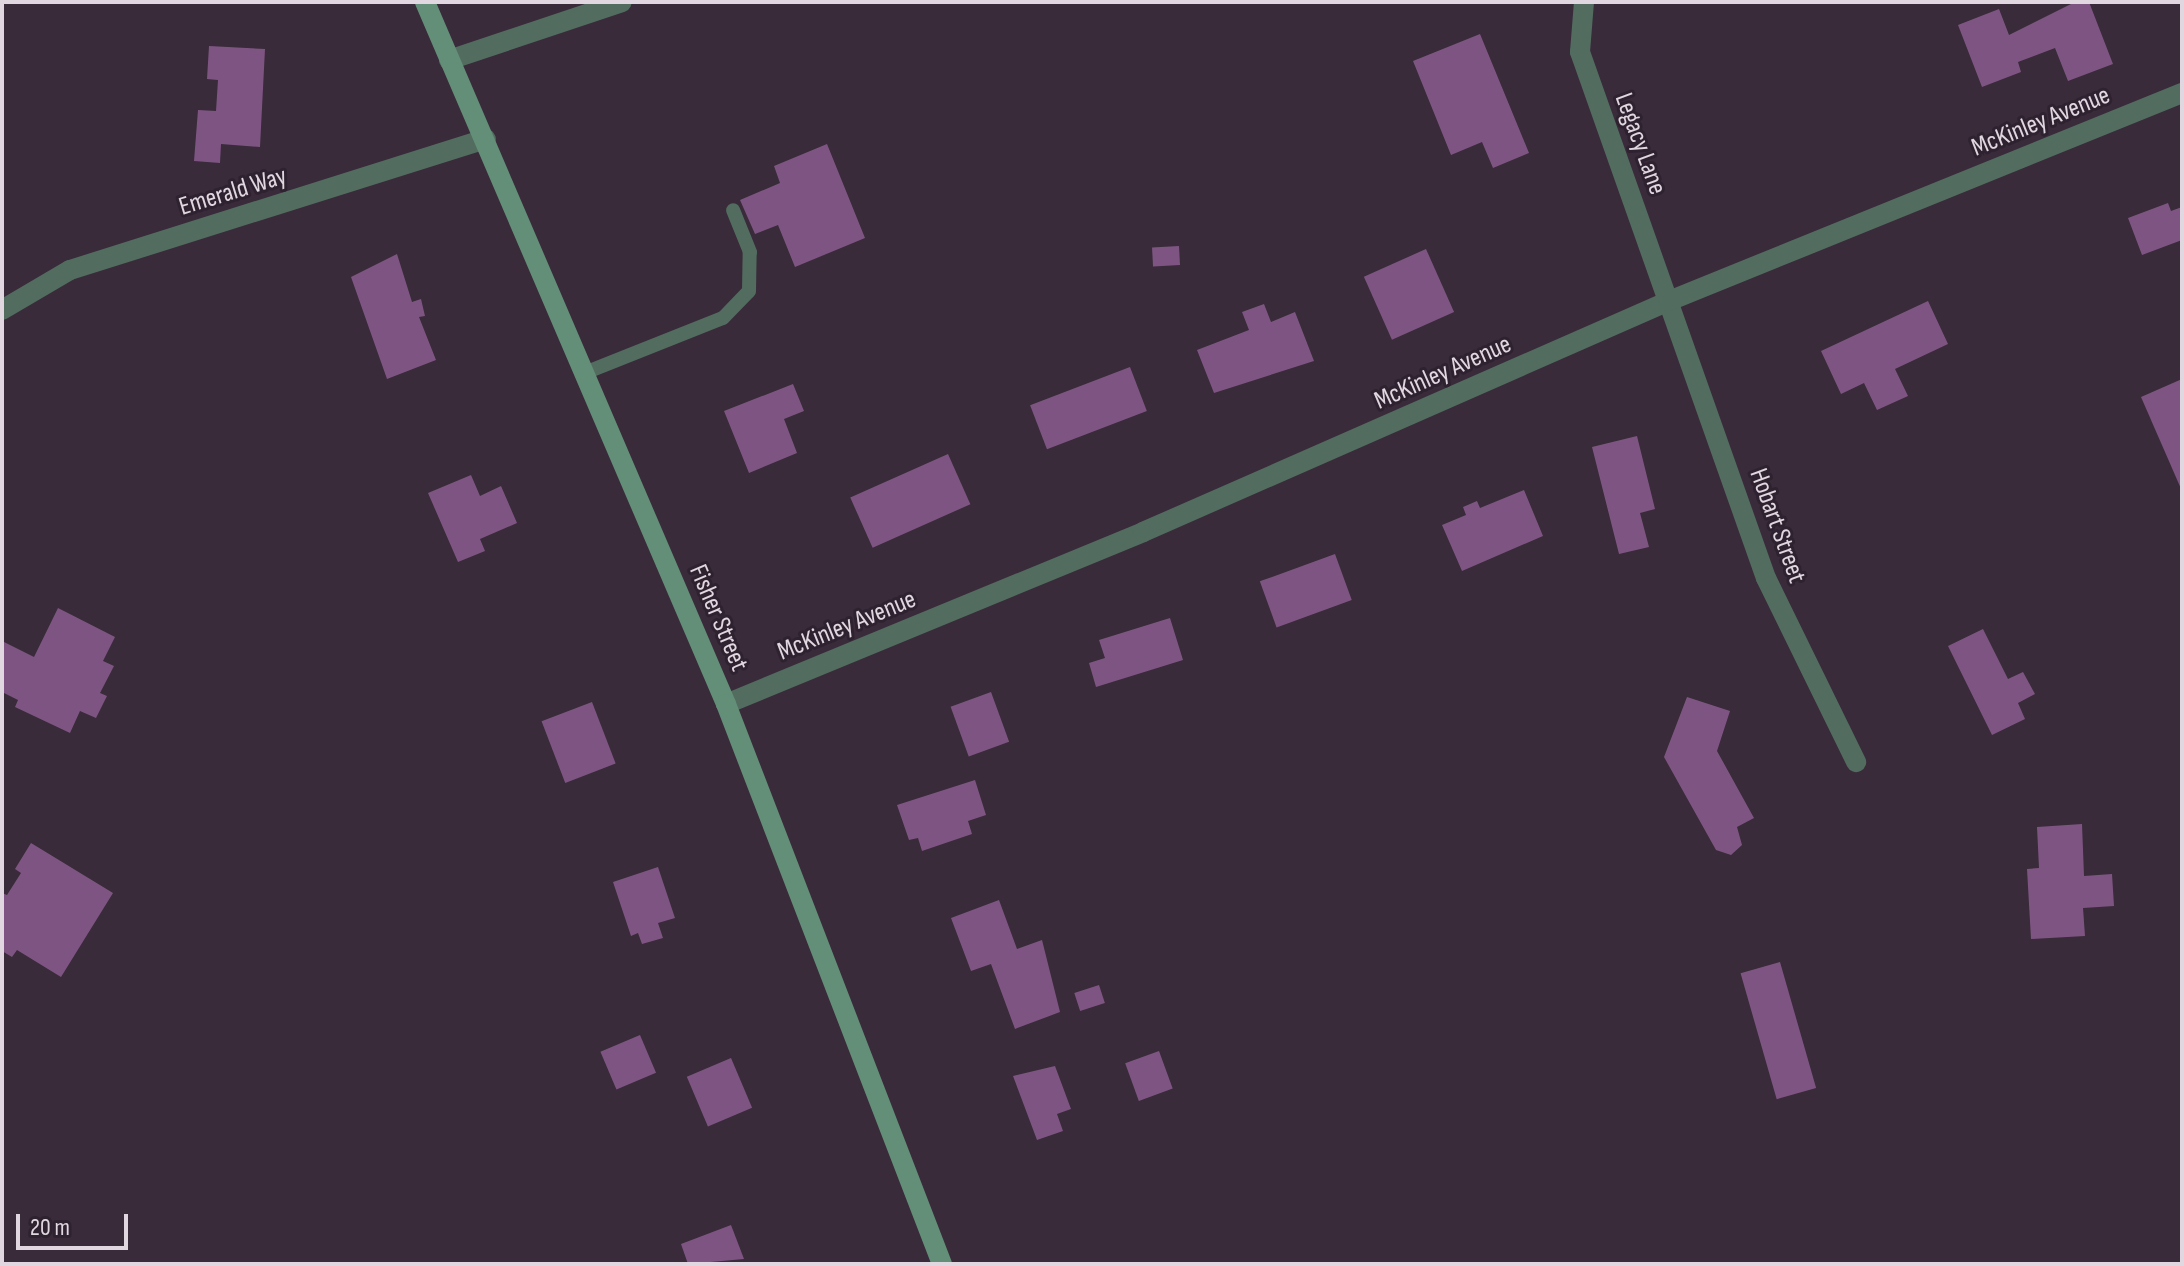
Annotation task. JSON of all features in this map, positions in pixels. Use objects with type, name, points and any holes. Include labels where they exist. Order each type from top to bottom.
[{"type":"main road","name":"Fisher Street","points":[[425,2],[587,372],[726,704],[942,1264]]},
{"type":"street","points":[[449,60],[622,2]]},
{"type":"street","name":"Legacy Lane","points":[[1584,2],[1580,52],[1669,301]]},
{"type":"street","name":"McKinley Avenue","points":[[726,704],[1143,532],[1669,301],[2182,93]]},
{"type":"street","name":"Emerald Way","points":[[2,310],[70,270],[486,139]]},
{"type":"street","name":"Hobart Street","points":[[1669,301],[1766,578],[1856,762]]},
{"type":"lane","points":[[587,372],[723,318],[749,291],[750,252],[733,210]]},
{"type":"building","points":[[2075,2],[2089,2],[2113,64],[2068,81],[2055,48],[2018,62],[2021,72],[1982,87],[1958,25],[1999,9],[2009,35]]},
{"type":"building","points":[[1480,34],[1529,153],[1493,168],[1482,142],[1451,155],[1413,61]]},
{"type":"building","points":[[209,46],[265,49],[260,147],[221,144],[220,163],[194,161],[198,110],[216,111],[218,80],[207,79]]},
{"type":"building","points":[[827,144],[865,238],[795,267],[778,225],[755,234],[740,200],[780,183],[774,166]]},
{"type":"building","points":[[2168,203],[2171,211],[2182,207],[2182,240],[2142,255],[2128,218]]},
{"type":"building","points":[[1179,246],[1180,265],[1153,266],[1152,247]]},
{"type":"building","points":[[1426,249],[1454,312],[1392,340],[1364,277]]},
{"type":"building","points":[[397,254],[412,302],[421,299],[425,316],[419,317],[436,360],[387,379],[351,277]]},
{"type":"building","points":[[1928,301],[1948,344],[1895,369],[1908,396],[1877,410],[1864,383],[1841,394],[1821,351]]},
{"type":"building","points":[[1264,304],[1271,322],[1295,312],[1314,361],[1214,393],[1197,350],[1249,330],[1242,312]]},
{"type":"building","points":[[1130,367],[1147,411],[1047,449],[1030,405]]},
{"type":"building","points":[[2182,379],[2182,491],[2141,397]]},
{"type":"building","points":[[793,384],[804,411],[784,419],[797,453],[749,473],[724,411]]},
{"type":"building","points":[[1637,436],[1655,509],[1640,513],[1649,547],[1619,554],[1592,447]]},
{"type":"building","points":[[948,454],[970,504],[873,548],[850,498]]},
{"type":"building","points":[[471,475],[480,496],[501,486],[517,523],[480,539],[485,551],[458,562],[428,493]]},
{"type":"building","points":[[1524,490],[1543,536],[1462,571],[1442,525],[1466,515],[1463,507],[1477,501],[1480,508]]},
{"type":"building","points":[[1335,554],[1352,600],[1277,627],[1260,581]]},
{"type":"building","points":[[58,608],[115,637],[103,661],[114,666],[100,693],[107,696],[96,718],[80,711],[70,733],[15,707],[18,700],[2,692],[2,641],[34,657]]},
{"type":"building","points":[[1170,618],[1183,660],[1096,687],[1089,663],[1105,658],[1099,640]]},
{"type":"building","points":[[1983,629],[2008,679],[2023,672],[2035,694],[2018,703],[2025,719],[1992,735],[1948,646]]},
{"type":"building","points":[[991,692],[1009,742],[969,757],[951,707]]},
{"type":"building","points":[[1687,697],[1730,711],[1717,751],[1754,818],[1737,827],[1742,845],[1731,855],[1716,850],[1664,757]]},
{"type":"building","points":[[592,702],[616,764],[565,783],[542,721]]},
{"type":"building","points":[[975,780],[986,815],[968,821],[972,834],[922,851],[918,838],[909,840],[897,805]]},
{"type":"building","points":[[2082,824],[2084,876],[2112,874],[2114,906],[2083,908],[2085,936],[2031,939],[2027,869],[2039,868],[2037,827]]},
{"type":"building","points":[[31,843],[113,893],[61,977],[17,950],[12,957],[2,951],[2,893],[7,895],[21,873],[15,869]]},
{"type":"building","points":[[658,867],[675,918],[658,923],[663,938],[642,944],[638,933],[631,936],[613,882]]},
{"type":"building","points":[[999,900],[1017,949],[1042,940],[1060,1012],[1015,1029],[991,964],[971,971],[951,918]]},
{"type":"building","points":[[1780,962],[1816,1088],[1777,1099],[1741,973]]},
{"type":"building","points":[[1099,985],[1105,1003],[1080,1011],[1074,993]]},
{"type":"building","points":[[640,1035],[656,1073],[616,1090],[600,1052]]},
{"type":"building","points":[[1159,1051],[1173,1089],[1139,1101],[1125,1063]]},
{"type":"building","points":[[731,1058],[752,1108],[708,1126],[687,1077]]},
{"type":"building","points":[[1055,1066],[1071,1109],[1057,1114],[1063,1131],[1037,1140],[1013,1076]]},
{"type":"building","points":[[731,1225],[744,1259],[688,1264],[681,1244]]}]
